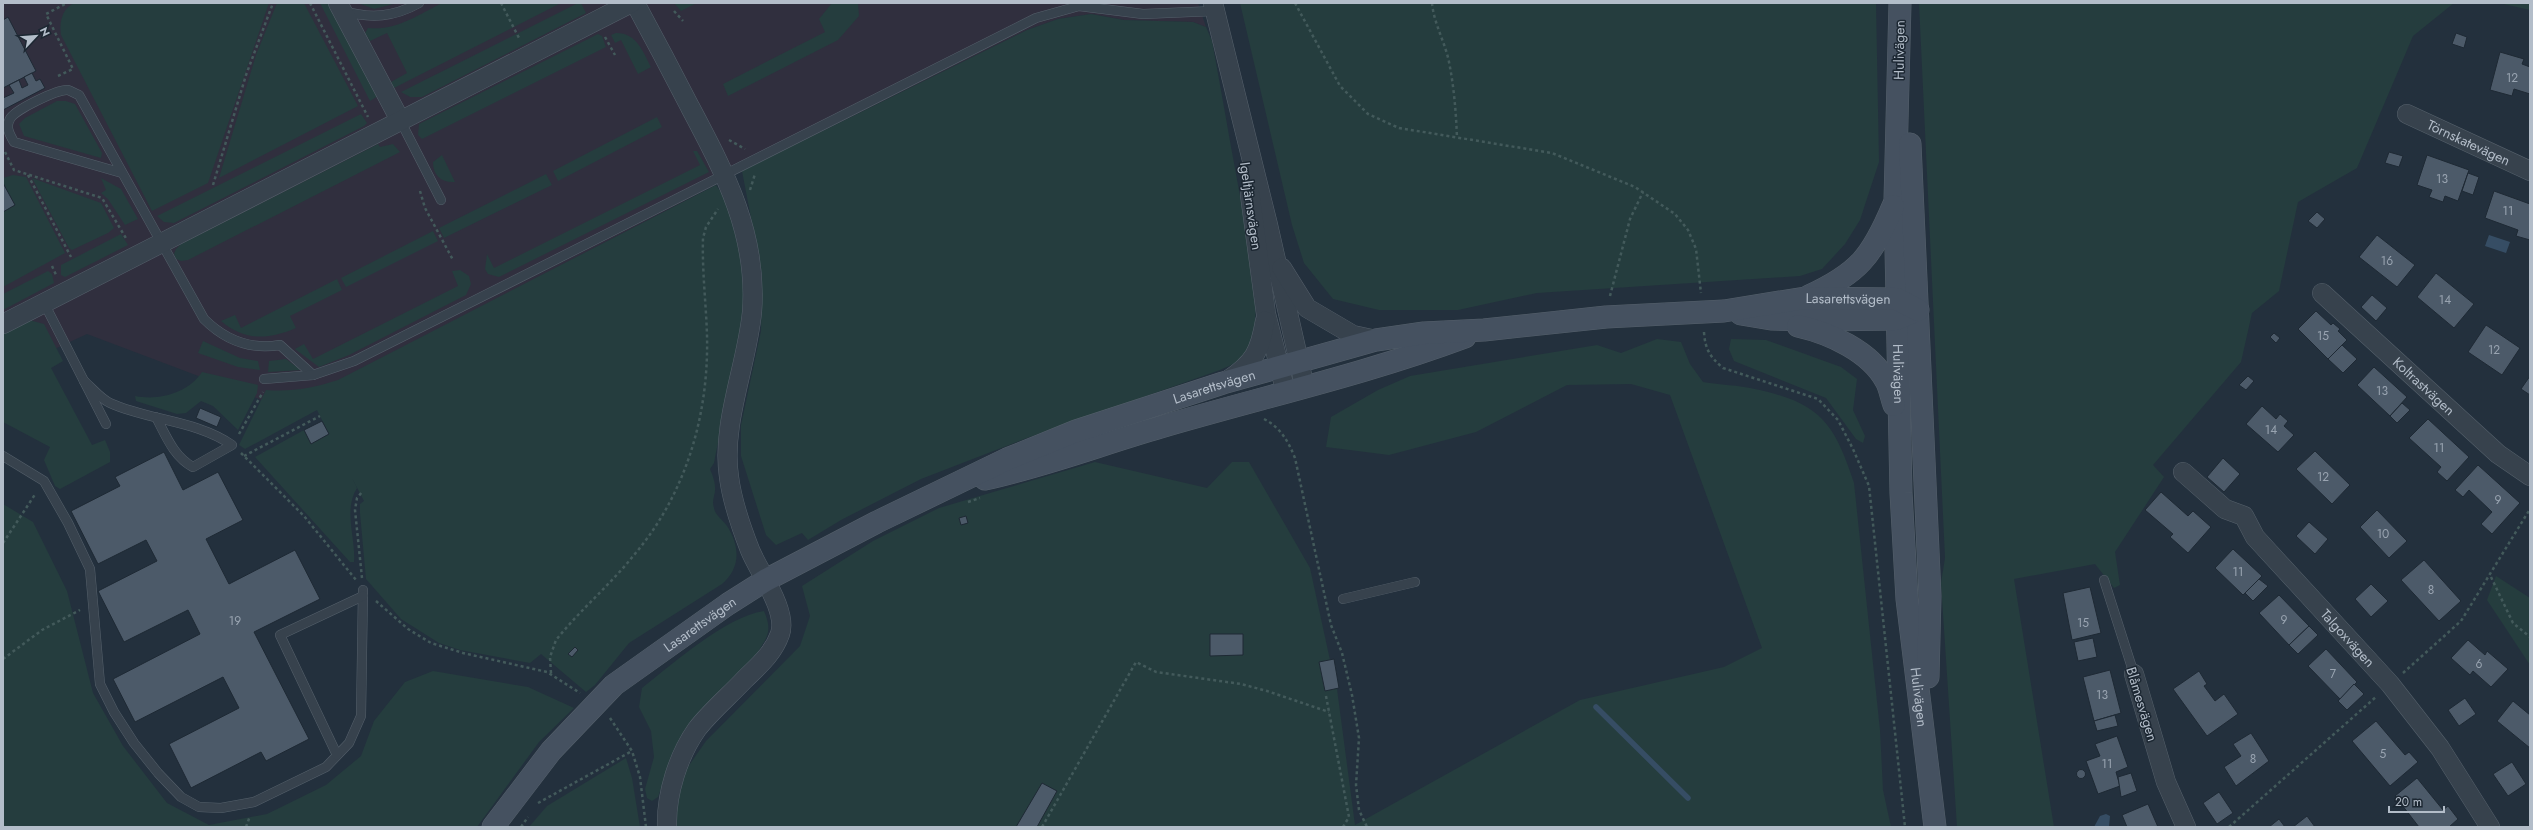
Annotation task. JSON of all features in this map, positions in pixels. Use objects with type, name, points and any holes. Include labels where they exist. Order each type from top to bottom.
[{"type":"street","points":[[3,324],[631,3]]},
{"type":"street","points":[[635,3],[726,174],[741,216],[752,265],[753,288],[743,371],[730,422],[727,451],[729,476],[751,552],[766,580],[778,612],[781,632],[771,653],[698,728],[681,758],[666,808],[667,827]]},
{"type":"street","name":"Hulivägen","points":[[1901,3],[1896,200],[1897,309],[1907,599],[1935,827]]},
{"type":"street","name":"Hulivägen","points":[[1901,3],[1918,310],[1930,596],[1926,744]]},
{"type":"street","points":[[340,7],[400,120]]},
{"type":"street","name":"Igeltjärnsvägen","points":[[1214,7],[1273,251],[1289,365],[1296,391]]},
{"type":"street","name":"Igeltjärnsvägen","points":[[1223,383],[1243,370],[1254,358],[1262,343],[1266,314],[1236,98]]},
{"type":"street","name":"Törnskatevägen","points":[[2407,114],[2530,171]]},
{"type":"street","points":[[1805,298],[1847,276],[1864,260],[1882,233],[1896,200]]},
{"type":"street","name":"Igeltjärnsvägen","points":[[1273,251],[1307,308],[1352,335],[1376,340]]},
{"type":"street","name":"Koltrastvägen","points":[[2322,293],[2498,454],[2530,476]]},
{"type":"street","name":"Lasarettsvägen","points":[[959,495],[1007,459],[1076,431],[1223,383],[1376,340],[1424,332],[1484,330],[1606,317],[1724,312],[1805,298],[1897,309],[1918,310]]},
{"type":"street","name":"Lasarettsvägen","points":[[1724,312],[1771,319],[1897,309]]},
{"type":"street","name":"Igeltjärnsvägen","points":[[1266,314],[1289,365]]},
{"type":"street","points":[[1771,319],[1818,330],[1849,346],[1874,365],[1886,381],[1900,423]]},
{"type":"street","name":"Lasarettsvägen","points":[[493,827],[551,751],[614,685],[728,604],[766,580],[877,522],[959,495],[1013,473],[1160,427],[1296,391],[1436,348],[1484,330]]},
{"type":"street","name":"Talgoxvägen","points":[[2183,472],[2225,509],[2244,516],[2255,537],[2390,684],[2440,748],[2490,827]]},
{"type":"street","name":"Blåmesvägen","points":[[2134,674],[2166,782],[2186,827]]},
{"type":"lane","points":[[340,7],[362,16],[386,16],[407,10],[419,3]]},
{"type":"lane","points":[[264,379],[313,374],[354,361],[1036,18],[1055,11],[1079,6],[1143,14],[1214,7]]},
{"type":"lane","points":[[122,173],[14,142],[8,134],[10,118],[16,112],[57,92],[68,90],[79,95],[204,319],[217,332],[237,343],[269,347],[280,345],[313,374]]},
{"type":"lane","points":[[400,120],[441,200]]},
{"type":"lane","points":[[44,303],[106,424]]},
{"type":"lane","points":[[84,381],[108,402],[156,417],[188,424],[223,439],[232,445],[192,467],[183,462],[174,450],[156,417]]},
{"type":"lane","points":[[3,456],[44,481],[68,522],[90,569],[100,684],[134,743],[181,797],[199,807],[221,808],[254,802],[326,766],[337,755],[349,743],[361,716],[363,593],[280,635],[337,755]]},
{"type":"lane","name":"Blåmesvägen","points":[[2104,580],[2134,674]]},
{"type":"lane","points":[[1343,599],[1415,582]]},
{"type":"path","points":[[67,3],[46,14],[73,69]]},
{"type":"path","points":[[213,185],[246,75],[273,3]]},
{"type":"path","points":[[501,3],[528,55]]},
{"type":"path","points":[[1295,3],[1340,86],[1368,114],[1399,128],[1552,153],[1643,192],[1675,214],[1688,230],[1696,249],[1702,298]]},
{"type":"path","points":[[1432,3],[1439,37],[1449,60],[1455,97],[1458,138]]},
{"type":"path","points":[[674,11],[683,21]]},
{"type":"path","points":[[604,34],[614,56]]},
{"type":"path","points":[[551,673],[550,657],[556,640],[635,555],[674,497],[686,469],[701,414],[706,377],[707,336],[703,238],[706,227],[712,216],[719,208],[750,190],[755,176],[752,161],[744,147],[726,139]]},
{"type":"path","points":[[3,148],[14,170],[102,198],[129,244]]},
{"type":"path","points":[[28,175],[71,257]]},
{"type":"path","points":[[1606,317],[1622,244],[1630,219],[1643,192]]},
{"type":"path","points":[[52,266],[59,280]]},
{"type":"path","name":"Hulivägen","points":[[1704,332],[1705,346],[1711,357],[1723,368],[1818,399],[1838,420],[1854,449],[1869,486],[1905,827]]},
{"type":"path","points":[[264,379],[262,396],[232,445],[304,516],[344,562],[363,593],[408,630],[431,643],[463,653],[551,673],[582,694]]},
{"type":"path","points":[[244,456],[320,416]]},
{"type":"path","points":[[1261,418],[1276,426],[1288,441],[1294,458],[1332,625],[1342,653],[1352,695],[1359,738],[1356,785],[1359,810],[1367,827]]},
{"type":"path","points":[[3,543],[44,481]]},
{"type":"path","points":[[362,492],[357,498],[355,510],[363,593]]},
{"type":"path","points":[[959,495],[984,497]]},
{"type":"path","points":[[2490,576],[2513,623],[2530,637]]},
{"type":"path","points":[[3,659],[42,630],[93,603]]},
{"type":"path","points":[[1042,827],[1136,662],[1156,672],[1241,684],[1268,691],[1329,712]]},
{"type":"path","points":[[1326,696],[1349,817],[1343,827]]},
{"type":"path","points":[[610,718],[632,751],[640,777],[646,827]]},
{"type":"path","points":[[539,798],[537,804],[632,751]]},
{"type":"shaded area","points":[[3,3],[1198,3],[1206,27],[1193,22],[1124,20],[1091,14],[1058,19],[1027,30],[742,171],[286,409],[87,334],[3,373]]},
{"type":"shaded area","points":[[2489,235],[2510,242],[2506,253],[2485,246]]},
{"type":"shaded area","points":[[2106,814],[2110,816],[2109,827],[2094,827],[2100,816]]},
{"type":"green space","points":[[74,3],[269,3],[208,183],[152,211],[61,35],[60,25],[62,16],[64,12]]},
{"type":"green space","points":[[277,3],[304,3],[358,106],[219,178],[256,55]]},
{"type":"green space","points":[[320,3],[329,3],[378,96],[370,101]]},
{"type":"green space","points":[[358,3],[397,3],[374,9]]},
{"type":"green space","points":[[442,3],[561,3],[394,88],[391,82],[407,73],[387,33],[370,41],[365,33],[368,28],[397,25]]},
{"type":"green space","points":[[578,3],[581,3],[586,13],[422,97],[410,97],[401,92]]},
{"type":"green space","points":[[674,3],[697,3],[681,11]]},
{"type":"green space","points":[[832,3],[858,3],[859,16],[838,40],[728,96],[723,84],[825,32],[819,19]]},
{"type":"green space","points":[[1240,3],[1876,3],[1879,162],[1860,220],[1845,244],[1822,269],[1800,276],[1537,293],[1458,310],[1379,310],[1333,299],[1304,263],[1292,225]]},
{"type":"green space","points":[[1919,3],[2454,3],[2413,36],[2357,168],[2298,202],[2279,291],[2252,313],[2241,362],[2153,465],[2164,477],[2115,552],[2120,585],[2114,588],[2095,564],[2014,579],[2054,827],[1957,827],[1941,583],[1945,558]]},
{"type":"green space","points":[[2499,3],[2530,3],[2530,10]]},
{"type":"green space","points":[[1091,14],[1124,20],[1193,22],[1206,27],[1212,41],[1249,244],[1255,291],[1255,312],[1254,332],[1248,352],[1237,362],[1220,370],[1027,438],[921,479],[841,520],[808,540],[802,533],[776,545],[766,535],[741,456],[741,425],[761,331],[762,275],[742,171],[1027,30],[1058,19]]},
{"type":"green space","points":[[616,33],[629,36],[634,40],[642,50],[651,67],[638,74],[621,40],[615,43],[611,35]]},
{"type":"green space","points":[[598,34],[602,36],[606,47],[422,139],[418,135],[419,124]]},
{"type":"green space","points":[[57,101],[66,101],[75,104],[102,153],[101,158],[24,136],[19,124],[25,118]]},
{"type":"green space","points":[[361,114],[367,123],[364,126],[174,223],[164,222],[157,216]]},
{"type":"green space","points":[[657,117],[662,127],[558,181],[553,171]]},
{"type":"green space","points":[[378,144],[380,147],[393,144],[400,152],[188,260],[181,261],[176,259],[174,254],[176,249],[181,244]]},
{"type":"green space","points":[[693,151],[697,151],[709,172],[499,277],[488,274],[485,269],[487,254],[494,268],[700,165]]},
{"type":"green space","points":[[442,155],[455,182],[442,180],[439,178],[433,167],[433,162]]},
{"type":"green space","points":[[546,174],[552,185],[444,238],[439,228]]},
{"type":"green space","points":[[13,175],[26,177],[65,253],[3,287],[3,212],[15,205],[3,183],[3,178]]},
{"type":"green space","points":[[32,178],[101,203],[114,228],[108,233],[72,250],[69,248]]},
{"type":"green space","points":[[101,178],[121,189],[138,219],[125,225],[108,199],[101,193],[106,190]]},
{"type":"green space","points":[[716,185],[727,204],[731,217],[743,266],[746,288],[742,336],[738,357],[714,463],[710,469],[715,485],[713,502],[714,508],[717,515],[727,526],[734,541],[736,549],[735,564],[733,571],[722,584],[629,643],[595,685],[586,692],[541,654],[530,663],[460,650],[439,643],[401,619],[366,579],[360,513],[360,504],[364,501],[352,478],[357,488],[353,497],[350,515],[354,562],[350,562],[255,457],[304,430],[311,444],[329,434],[317,410],[245,449],[239,445],[266,390],[302,389],[338,380]]},
{"type":"green space","points":[[433,231],[438,241],[346,287],[341,278]]},
{"type":"green space","points":[[121,234],[128,245],[65,277],[61,275],[61,265]]},
{"type":"green space","points":[[460,270],[469,276],[471,284],[466,295],[349,355],[319,367],[295,349],[304,344],[313,359],[458,286],[452,271]]},
{"type":"green space","points":[[48,271],[52,274],[54,283],[3,310],[3,294]]},
{"type":"green space","points":[[337,279],[342,290],[290,316],[296,328],[286,332],[266,336],[248,335],[230,328],[221,321],[235,315],[241,328]]},
{"type":"green space","points":[[29,320],[44,324],[63,361],[51,368],[92,445],[105,440],[110,452],[110,462],[60,489],[55,486],[44,460],[50,447],[3,422],[3,333]]},
{"type":"green space","points":[[1657,339],[1681,342],[1690,364],[1703,382],[1755,389],[1795,401],[1810,409],[1821,418],[1831,430],[1839,445],[1854,483],[1880,730],[1883,790],[1891,827],[676,827],[675,808],[683,774],[706,741],[800,646],[810,616],[802,586],[873,541],[939,508],[1095,462],[1207,488],[1232,462],[1249,462],[1310,568],[1330,660],[1334,659],[1339,688],[1337,689],[1355,825],[1580,700],[1724,667],[1762,648],[1670,395],[1631,384],[1567,385],[1476,432],[1389,455],[1326,447],[1331,417],[1378,390],[1410,376],[1597,345],[1621,353]]},
{"type":"green space","points":[[1731,339],[1766,340],[1841,367],[1857,379],[1853,410],[1865,436],[1863,443],[1856,439],[1826,398],[1734,361],[1729,349]]},
{"type":"green space","points":[[203,341],[240,358],[258,361],[260,370],[238,367],[198,353]]},
{"type":"green space","points":[[286,359],[301,370],[268,372],[269,361]]},
{"type":"green space","points":[[202,372],[258,385],[257,393],[238,430],[213,406],[201,401],[186,413],[177,414],[136,401],[135,396],[154,397],[172,394],[189,385]]},
{"type":"green space","points":[[3,504],[33,522],[67,591],[93,693],[123,746],[167,803],[209,825],[267,814],[326,785],[361,756],[374,721],[405,682],[433,671],[528,687],[574,708],[539,742],[477,827],[3,827]]},
{"type":"green space","points":[[2496,576],[2530,598],[2530,665],[2487,600]]},
{"type":"green space","points":[[764,611],[767,618],[768,634],[756,655],[672,756],[658,797],[652,801],[647,798],[645,789],[654,757],[651,731],[639,707],[642,688],[684,654],[717,631],[749,615]]},
{"type":"green space","points":[[626,758],[632,778],[640,827],[529,827],[547,806]]},
{"type":"building","points":[[8,17],[36,71],[3,88],[3,20]]},
{"type":"building","points":[[2456,33],[2467,37],[2464,48],[2452,44]]},
{"type":"building","points":[[2500,52],[2524,59],[2522,64],[2530,67],[2530,94],[2514,89],[2512,96],[2490,90]]},
{"type":"building","points":[[32,73],[36,81],[40,79],[45,88],[3,110],[3,98],[14,93],[9,85],[19,80],[22,88],[28,85],[24,77]]},
{"type":"building","points":[[2389,152],[2403,156],[2399,167],[2385,163]]},
{"type":"building","points":[[2427,155],[2469,170],[2458,201],[2445,196],[2443,202],[2429,197],[2432,190],[2417,185]]},
{"type":"building","points":[[2468,173],[2479,177],[2473,195],[2462,191]]},
{"type":"building","points":[[3,183],[15,205],[3,212]]},
{"type":"building","points":[[2494,191],[2530,204],[2530,240],[2516,236],[2518,230],[2485,218]]},
{"type":"building","points":[[2317,212],[2325,219],[2317,228],[2308,221]]},
{"type":"building","points":[[2377,235],[2415,265],[2397,287],[2359,257]]},
{"type":"building","points":[[2436,273],[2474,304],[2454,328],[2417,297]]},
{"type":"building","points":[[2372,295],[2387,308],[2376,321],[2361,307]]},
{"type":"building","points":[[2316,311],[2331,325],[2333,323],[2340,329],[2338,331],[2347,340],[2328,359],[2298,329]]},
{"type":"building","points":[[2486,325],[2520,348],[2502,375],[2468,352]]},
{"type":"building","points":[[2274,333],[2280,338],[2276,343],[2270,337]]},
{"type":"building","points":[[2342,345],[2357,359],[2343,373],[2328,359]]},
{"type":"building","points":[[2374,367],[2407,397],[2390,416],[2357,385]]},
{"type":"building","points":[[2248,376],[2254,381],[2246,390],[2239,385]]},
{"type":"building","points":[[2530,376],[2530,395],[2521,389]]},
{"type":"building","points":[[2402,403],[2410,410],[2397,423],[2390,416]]},
{"type":"building","points":[[2262,406],[2276,419],[2280,414],[2288,421],[2284,426],[2294,435],[2278,452],[2246,424]]},
{"type":"building","points":[[200,408],[221,417],[217,427],[196,418]]},
{"type":"building","points":[[2428,419],[2469,457],[2447,481],[2437,472],[2441,467],[2409,438]]},
{"type":"building","points":[[322,421],[329,434],[311,444],[304,430]]},
{"type":"building","points":[[2315,451],[2350,485],[2332,504],[2296,469]]},
{"type":"building","points":[[164,452],[183,490],[218,472],[243,520],[206,539],[229,584],[295,550],[320,599],[254,632],[309,739],[266,761],[261,752],[191,788],[169,744],[239,708],[223,677],[135,722],[113,679],[200,634],[188,610],[124,642],[98,591],[157,561],[146,540],[98,564],[71,511],[120,486],[115,477]]},
{"type":"building","points":[[2223,458],[2240,474],[2224,492],[2207,477]]},
{"type":"building","points":[[2478,465],[2520,503],[2492,534],[2481,524],[2492,512],[2469,490],[2463,497],[2455,490]]},
{"type":"building","points":[[2161,492],[2188,516],[2193,511],[2211,527],[2188,553],[2170,537],[2173,534],[2145,510]]},
{"type":"building","points":[[2377,510],[2407,541],[2389,558],[2360,527]]},
{"type":"building","points":[[966,516],[968,523],[961,525],[959,518]]},
{"type":"building","points":[[2309,522],[2328,539],[2315,554],[2296,536]]},
{"type":"building","points":[[2233,549],[2262,576],[2243,595],[2215,568]]},
{"type":"building","points":[[2424,560],[2461,601],[2439,621],[2401,580]]},
{"type":"building","points":[[2259,579],[2268,586],[2253,601],[2245,593]]},
{"type":"building","points":[[2371,584],[2388,601],[2371,617],[2355,599]]},
{"type":"building","points":[[2090,587],[2101,633],[2072,640],[2063,593]]},
{"type":"building","points":[[2279,595],[2309,626],[2289,645],[2259,613]]},
{"type":"building","points":[[2309,626],[2318,635],[2298,654],[2289,645]]},
{"type":"building","points":[[1210,634],[1243,634],[1243,655],[1210,656]]},
{"type":"building","points":[[2093,638],[2097,657],[2078,661],[2074,642]]},
{"type":"building","points":[[2468,640],[2485,655],[2487,651],[2508,669],[2491,687],[2473,671],[2470,675],[2451,658]]},
{"type":"building","points":[[575,647],[578,650],[572,657],[568,654]]},
{"type":"building","points":[[2326,649],[2357,682],[2340,699],[2308,666]]},
{"type":"building","points":[[1334,659],[1339,688],[1325,691],[1319,662]]},
{"type":"building","points":[[2110,670],[2121,713],[2094,721],[2083,677]]},
{"type":"building","points":[[2199,671],[2207,684],[2204,686],[2215,701],[2224,694],[2238,714],[2207,736],[2173,689]]},
{"type":"building","points":[[2354,684],[2364,694],[2347,710],[2338,701]]},
{"type":"building","points":[[2465,698],[2476,714],[2459,726],[2448,710]]},
{"type":"building","points":[[2513,701],[2530,715],[2530,748],[2497,721]]},
{"type":"building","points":[[2115,715],[2118,726],[2097,731],[2094,721]]},
{"type":"building","points":[[2376,721],[2405,755],[2409,752],[2418,762],[2390,786],[2352,741]]},
{"type":"building","points":[[2251,733],[2269,761],[2236,786],[2224,767],[2241,756],[2233,744]]},
{"type":"building","points":[[2117,736],[2128,767],[2116,772],[2120,786],[2098,794],[2086,761],[2100,756],[2095,744]]},
{"type":"building","points":[[2512,762],[2526,784],[2508,796],[2493,774]]},
{"type":"building","points":[[2081,769],[2086,774],[2081,779],[2076,774]]},
{"type":"building","points":[[2131,773],[2137,791],[2121,797],[2118,777]]},
{"type":"building","points":[[2417,778],[2443,810],[2448,806],[2458,819],[2449,827],[2419,827],[2395,796]]},
{"type":"building","points":[[1042,783],[1057,791],[1037,827],[1016,827]]},
{"type":"building","points":[[2219,792],[2233,813],[2217,824],[2203,803]]},
{"type":"building","points":[[2148,804],[2158,827],[2127,827],[2122,815]]},
{"type":"building","points":[[2307,816],[2315,827],[2293,827]]},
{"type":"building","points":[[2279,819],[2285,827],[2269,827]]},
{"type":"waterway","points":[[1596,707],[1688,798]]}]
